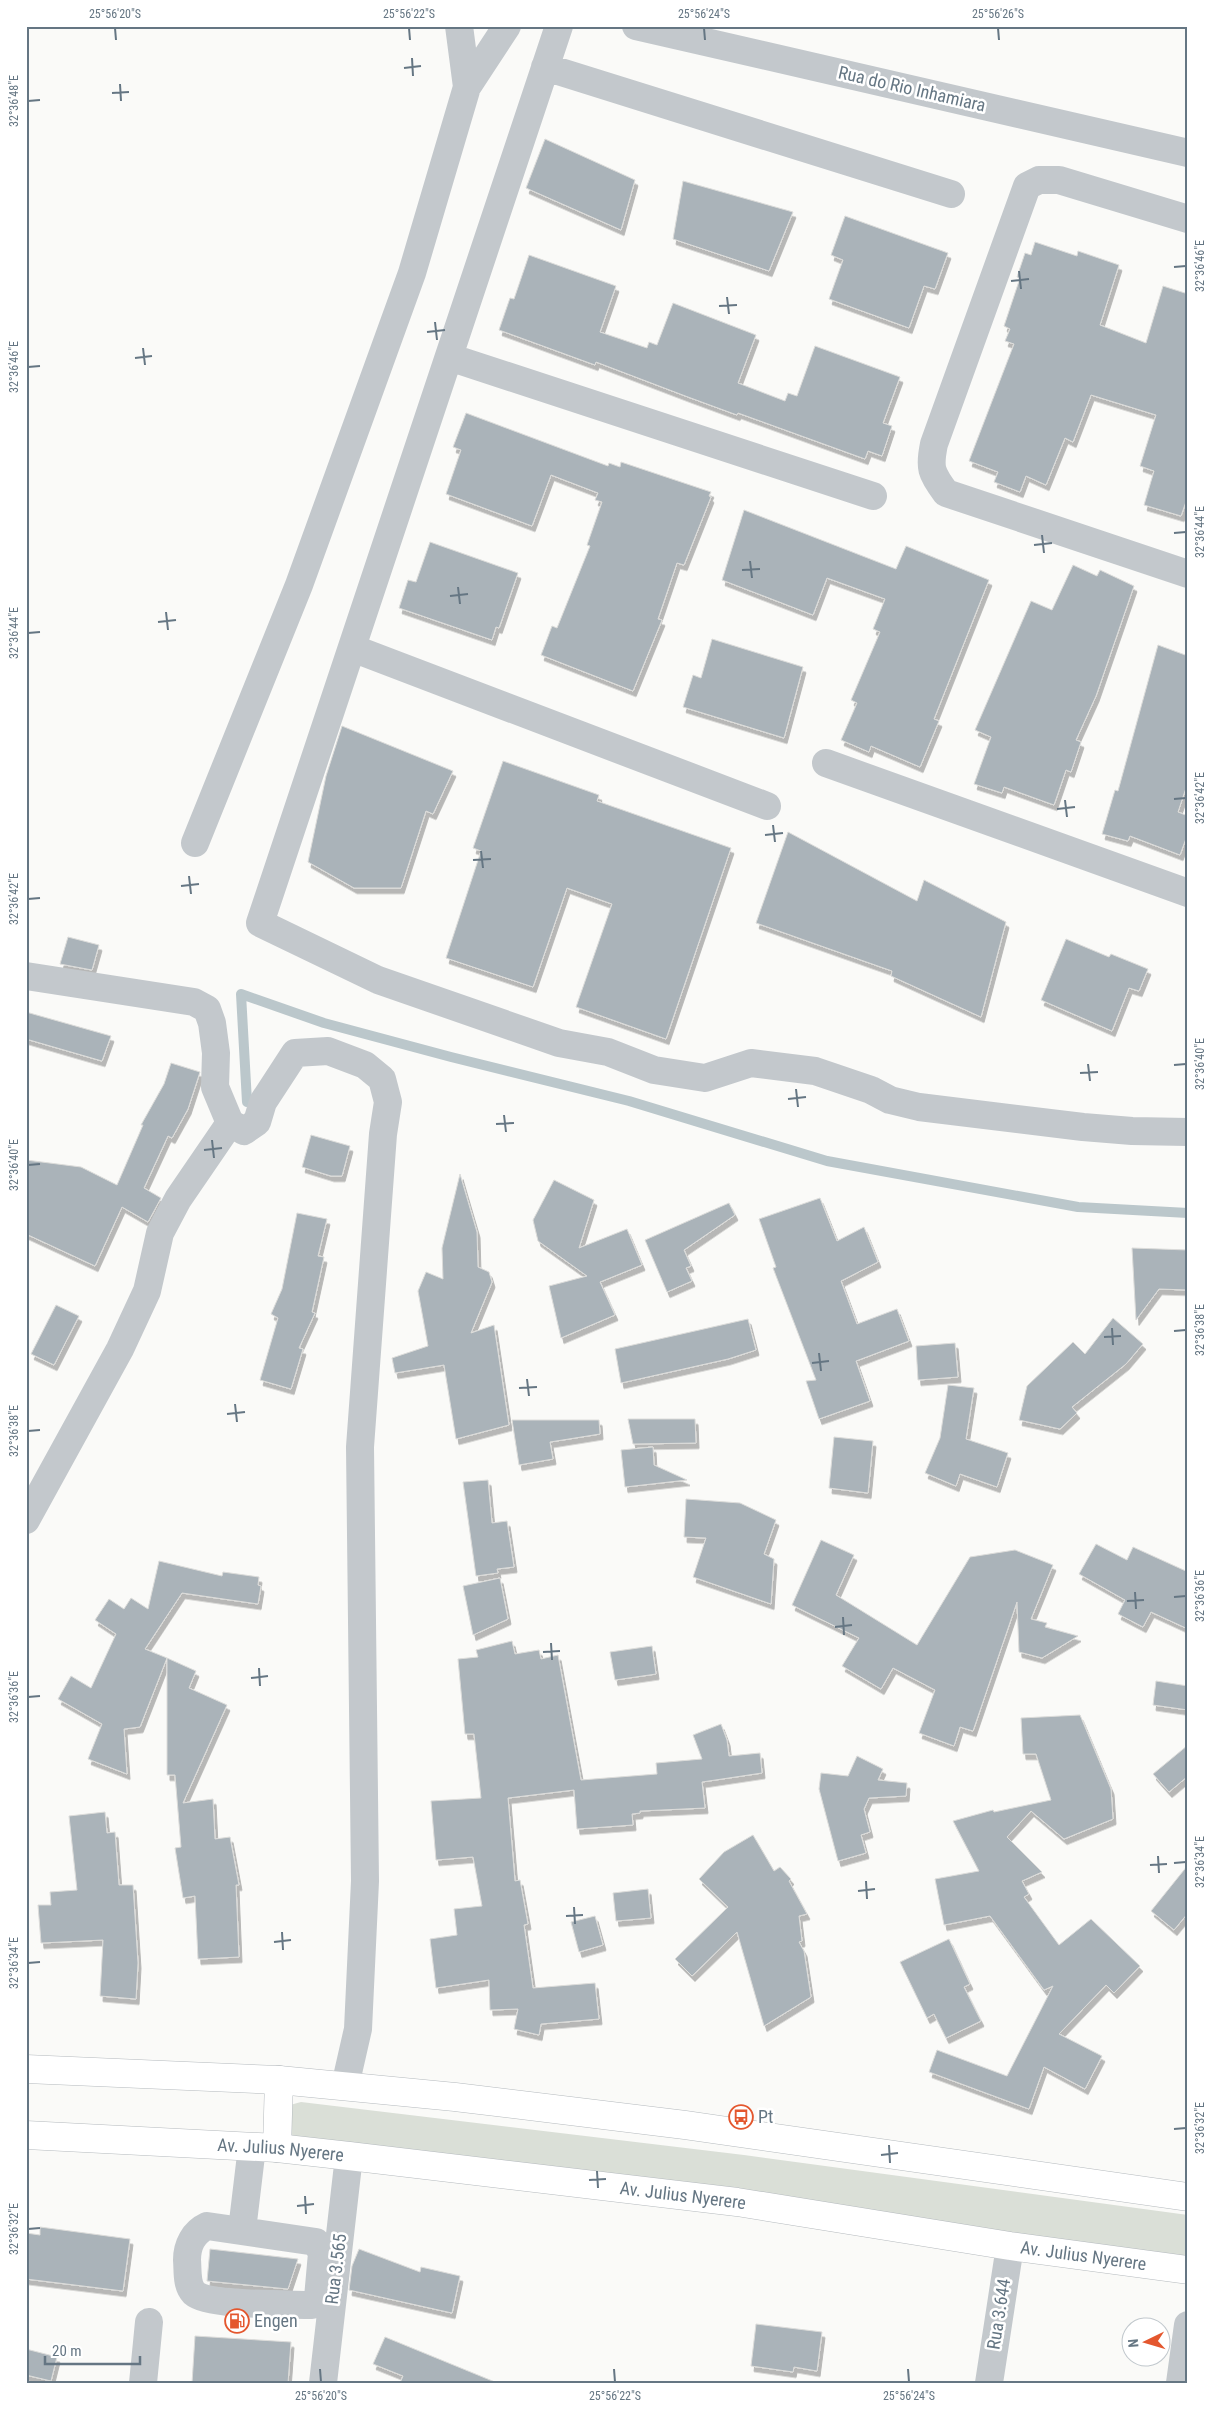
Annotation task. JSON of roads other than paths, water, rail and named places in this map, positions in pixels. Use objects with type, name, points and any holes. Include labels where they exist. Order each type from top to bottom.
[{"type":"main road","points":[[26,2069],[279,2080],[456,2097],[738,2133],[1188,2197]]},
{"type":"main road","points":[[264,2147],[279,2080]]},
{"type":"main road","name":"Av. Julius Nyerere","points":[[26,2135],[264,2147],[349,2156],[738,2202],[1010,2246],[1188,2270]]},
{"type":"street","points":[[459,26],[467,88]]},
{"type":"street","points":[[195,843],[299,585],[412,273],[467,88],[507,26]]},
{"type":"street","points":[[559,26],[261,918],[262,926],[378,980],[559,1043],[608,1052],[654,1070],[705,1078],[751,1063],[816,1071],[871,1090],[890,1100],[919,1107],[1132,1131],[1188,1132]]},
{"type":"street","name":"Rua do Rio Inhamiara","points":[[636,26],[1188,153]]},
{"type":"street","points":[[545,67],[951,194]]},
{"type":"street","points":[[1188,219],[1059,180],[1039,180],[1027,186],[934,444],[930,464],[933,475],[946,493],[1188,574]]},
{"type":"street","points":[[449,357],[873,496]]},
{"type":"street","points":[[352,648],[767,806]]},
{"type":"street","points":[[826,764],[1188,893]]},
{"type":"street","points":[[26,976],[194,1002],[207,1009],[212,1023],[216,1053],[215,1086],[230,1123],[244,1131],[257,1122],[262,1102],[295,1053],[328,1051],[365,1065],[382,1079],[388,1102],[383,1134],[360,1447],[365,1881],[358,2029],[345,2086]]},
{"type":"street","points":[[26,1520],[36,1483],[120,1349],[147,1291],[160,1233],[178,1199],[230,1123]]},
{"type":"street","points":[[242,2230],[264,2147]]},
{"type":"street","name":"Rua 3.565","points":[[323,2383],[349,2156]]},
{"type":"street","points":[[207,2226],[242,2230],[316,2242],[322,2253],[321,2278],[318,2298],[312,2305],[211,2301],[194,2293],[188,2281],[187,2254],[193,2236],[198,2230],[207,2226]]},
{"type":"street","name":"Rua 3.644","points":[[989,2383],[1010,2246]]},
{"type":"street","points":[[143,2383],[149,2322]]},
{"type":"street","points":[[1180,2383],[1188,2325]]},
{"type":"waterway","points":[[247,1102],[241,994],[324,1023],[629,1101],[827,1161],[1078,1207],[1188,1213]]},
{"type":"place","name":"Pt","points":[[741,2117]]},
{"type":"place","name":"Engen","points":[[237,2321]]}]
